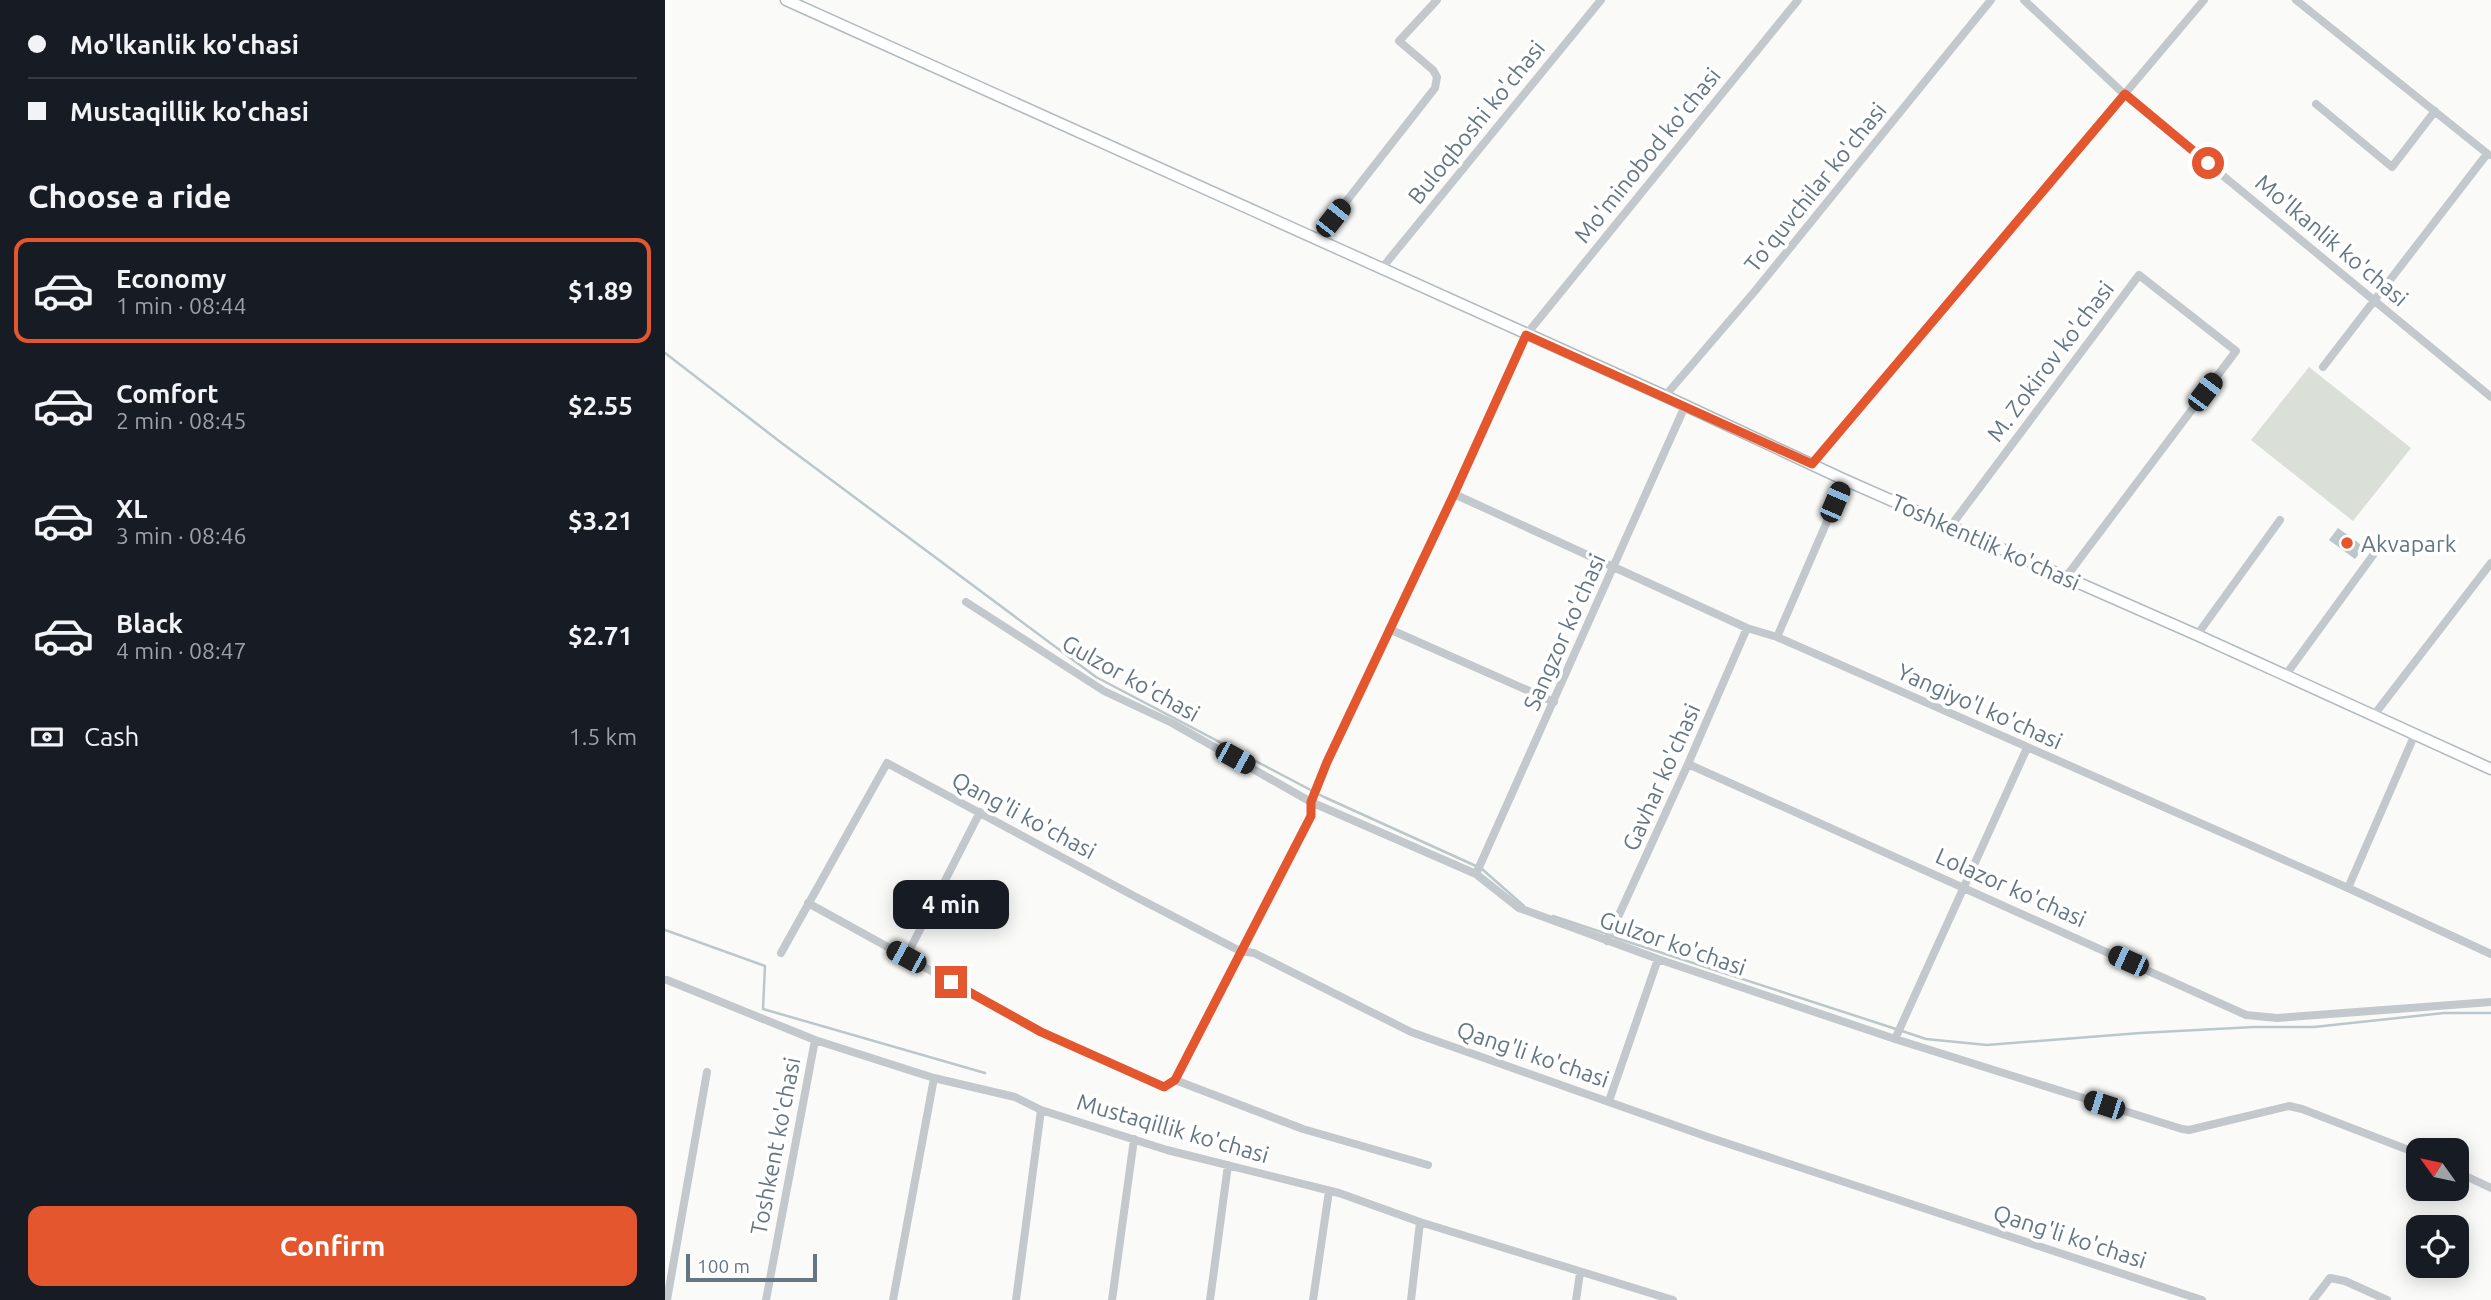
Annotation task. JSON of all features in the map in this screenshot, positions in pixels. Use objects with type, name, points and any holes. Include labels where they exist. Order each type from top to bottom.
[{"type":"main road","name":"Toshkentlik ko'chasi","points":[[786,0],[1665,396],[1845,480],[2197,635],[2491,769]]},
{"type":"street","points":[[1316,240],[1435,88],[1437,78],[1433,70],[1399,41],[1437,0]]},
{"type":"street","name":"Buloqboshi ko'chasi","points":[[1382,268],[1601,0]]},
{"type":"street","name":"Mo'minobod ko'chasi","points":[[1175,1080],[1311,816],[1311,802],[1327,762],[1526,335],[1798,0]]},
{"type":"street","name":"To'quvchilar ko'chasi","points":[[1665,396],[1755,291],[1991,0]]},
{"type":"street","name":"Mo'lkanlik ko'chasi","points":[[2024,0],[2125,94],[2491,397]]},
{"type":"street","points":[[1812,464],[2204,0]]},
{"type":"street","points":[[2296,0],[2489,155],[2323,367]]},
{"type":"street","points":[[2316,104],[2392,167],[2435,111]]},
{"type":"street","name":"M. Zokirov ko'chasi","points":[[1950,527],[2139,275],[2236,351],[2066,577]]},
{"type":"street","name":"Sangzor ko'chasi","points":[[1476,874],[1685,406]]},
{"type":"street","points":[[1777,637],[1845,480]]},
{"type":"street","name":"Yangiyo'l ko'chasi","points":[[1454,494],[1747,628],[1777,637],[2348,888],[2491,954]]},
{"type":"street","points":[[2197,635],[2280,520]]},
{"type":"street","points":[[2285,676],[2379,547]]},
{"type":"street","points":[[2374,715],[2491,563]]},
{"type":"street","name":"Gulzor ko'chasi","points":[[966,602],[1104,691],[1172,723],[1311,802],[1476,874],[1519,908],[1658,959],[1895,1039],[2182,1129],[2189,1130],[2289,1107],[2302,1109],[2406,1149]]},
{"type":"street","name":"Gavhar ko'chasi","points":[[1607,941],[1747,628]]},
{"type":"street","points":[[1389,629],[1554,702]]},
{"type":"street","points":[[2348,888],[2416,734]]},
{"type":"street","points":[[1895,1039],[2027,748]]},
{"type":"street","name":"Qang'li ko'chasi","points":[[808,904],[887,762],[1240,951],[1254,953],[1411,1032],[1708,1137],[2202,1300]]},
{"type":"street","name":"Lolazor ko'chasi","points":[[1688,764],[2246,1015],[2277,1018],[2491,1002]]},
{"type":"street","points":[[906,957],[980,812]]},
{"type":"street","points":[[781,953],[808,904]]},
{"type":"street","name":"Mustaqillik ko'chasi","points":[[808,904],[1041,1032],[1164,1087],[1175,1080],[1303,1129],[1429,1165]]},
{"type":"street","points":[[1609,1101],[1658,959]]},
{"type":"street","name":"Mustaqillik ko'chasi","points":[[667,980],[814,1040],[934,1077],[1015,1097],[1041,1110],[1133,1139],[1329,1191],[1580,1273],[1673,1300]]},
{"type":"street","name":"Toshkent ko'chasi","points":[[765,1300],[814,1040]]},
{"type":"street","points":[[667,1300],[707,1072]]},
{"type":"street","points":[[893,1300],[934,1077]]},
{"type":"street","points":[[1016,1300],[1041,1110]]},
{"type":"street","points":[[1112,1300],[1133,1139]]},
{"type":"street","points":[[1210,1300],[1228,1165]]},
{"type":"street","points":[[2469,1178],[2491,1188]]},
{"type":"street","points":[[1313,1300],[1329,1191]]},
{"type":"street","points":[[1411,1300],[1420,1222]]},
{"type":"street","points":[[1576,1300],[1580,1273]]},
{"type":"street","points":[[2313,1300],[2330,1278],[2345,1281],[2387,1300]]},
{"type":"shaded area","points":[[2309,367],[2411,448],[2353,521],[2251,440]]},
{"type":"shaded area","name":"Akvapark","points":[[2338,528],[2364,547],[2355,559],[2329,540]]},
{"type":"waterway","points":[[665,353],[1096,677],[1324,797],[1476,866]]},
{"type":"waterway","points":[[1482,869],[1524,906]]},
{"type":"waterway","points":[[1553,916],[1607,934]]},
{"type":"waterway","points":[[665,930],[765,966],[763,1009],[985,1073]]},
{"type":"waterway","points":[[1613,937],[1896,1029]]},
{"type":"waterway","points":[[1902,1031],[1926,1039],[1987,1045],[2140,1033],[2314,1027],[2444,1013],[2491,1013]]},
{"type":"place","name":"Akvapark","points":[[2347,543]]},
{"type":"route","points":[[951,982],[1041,1032],[1164,1087],[1175,1080],[1311,816],[1311,802],[1327,762],[1526,335],[1812,464],[2125,94],[2208,163]]}]
